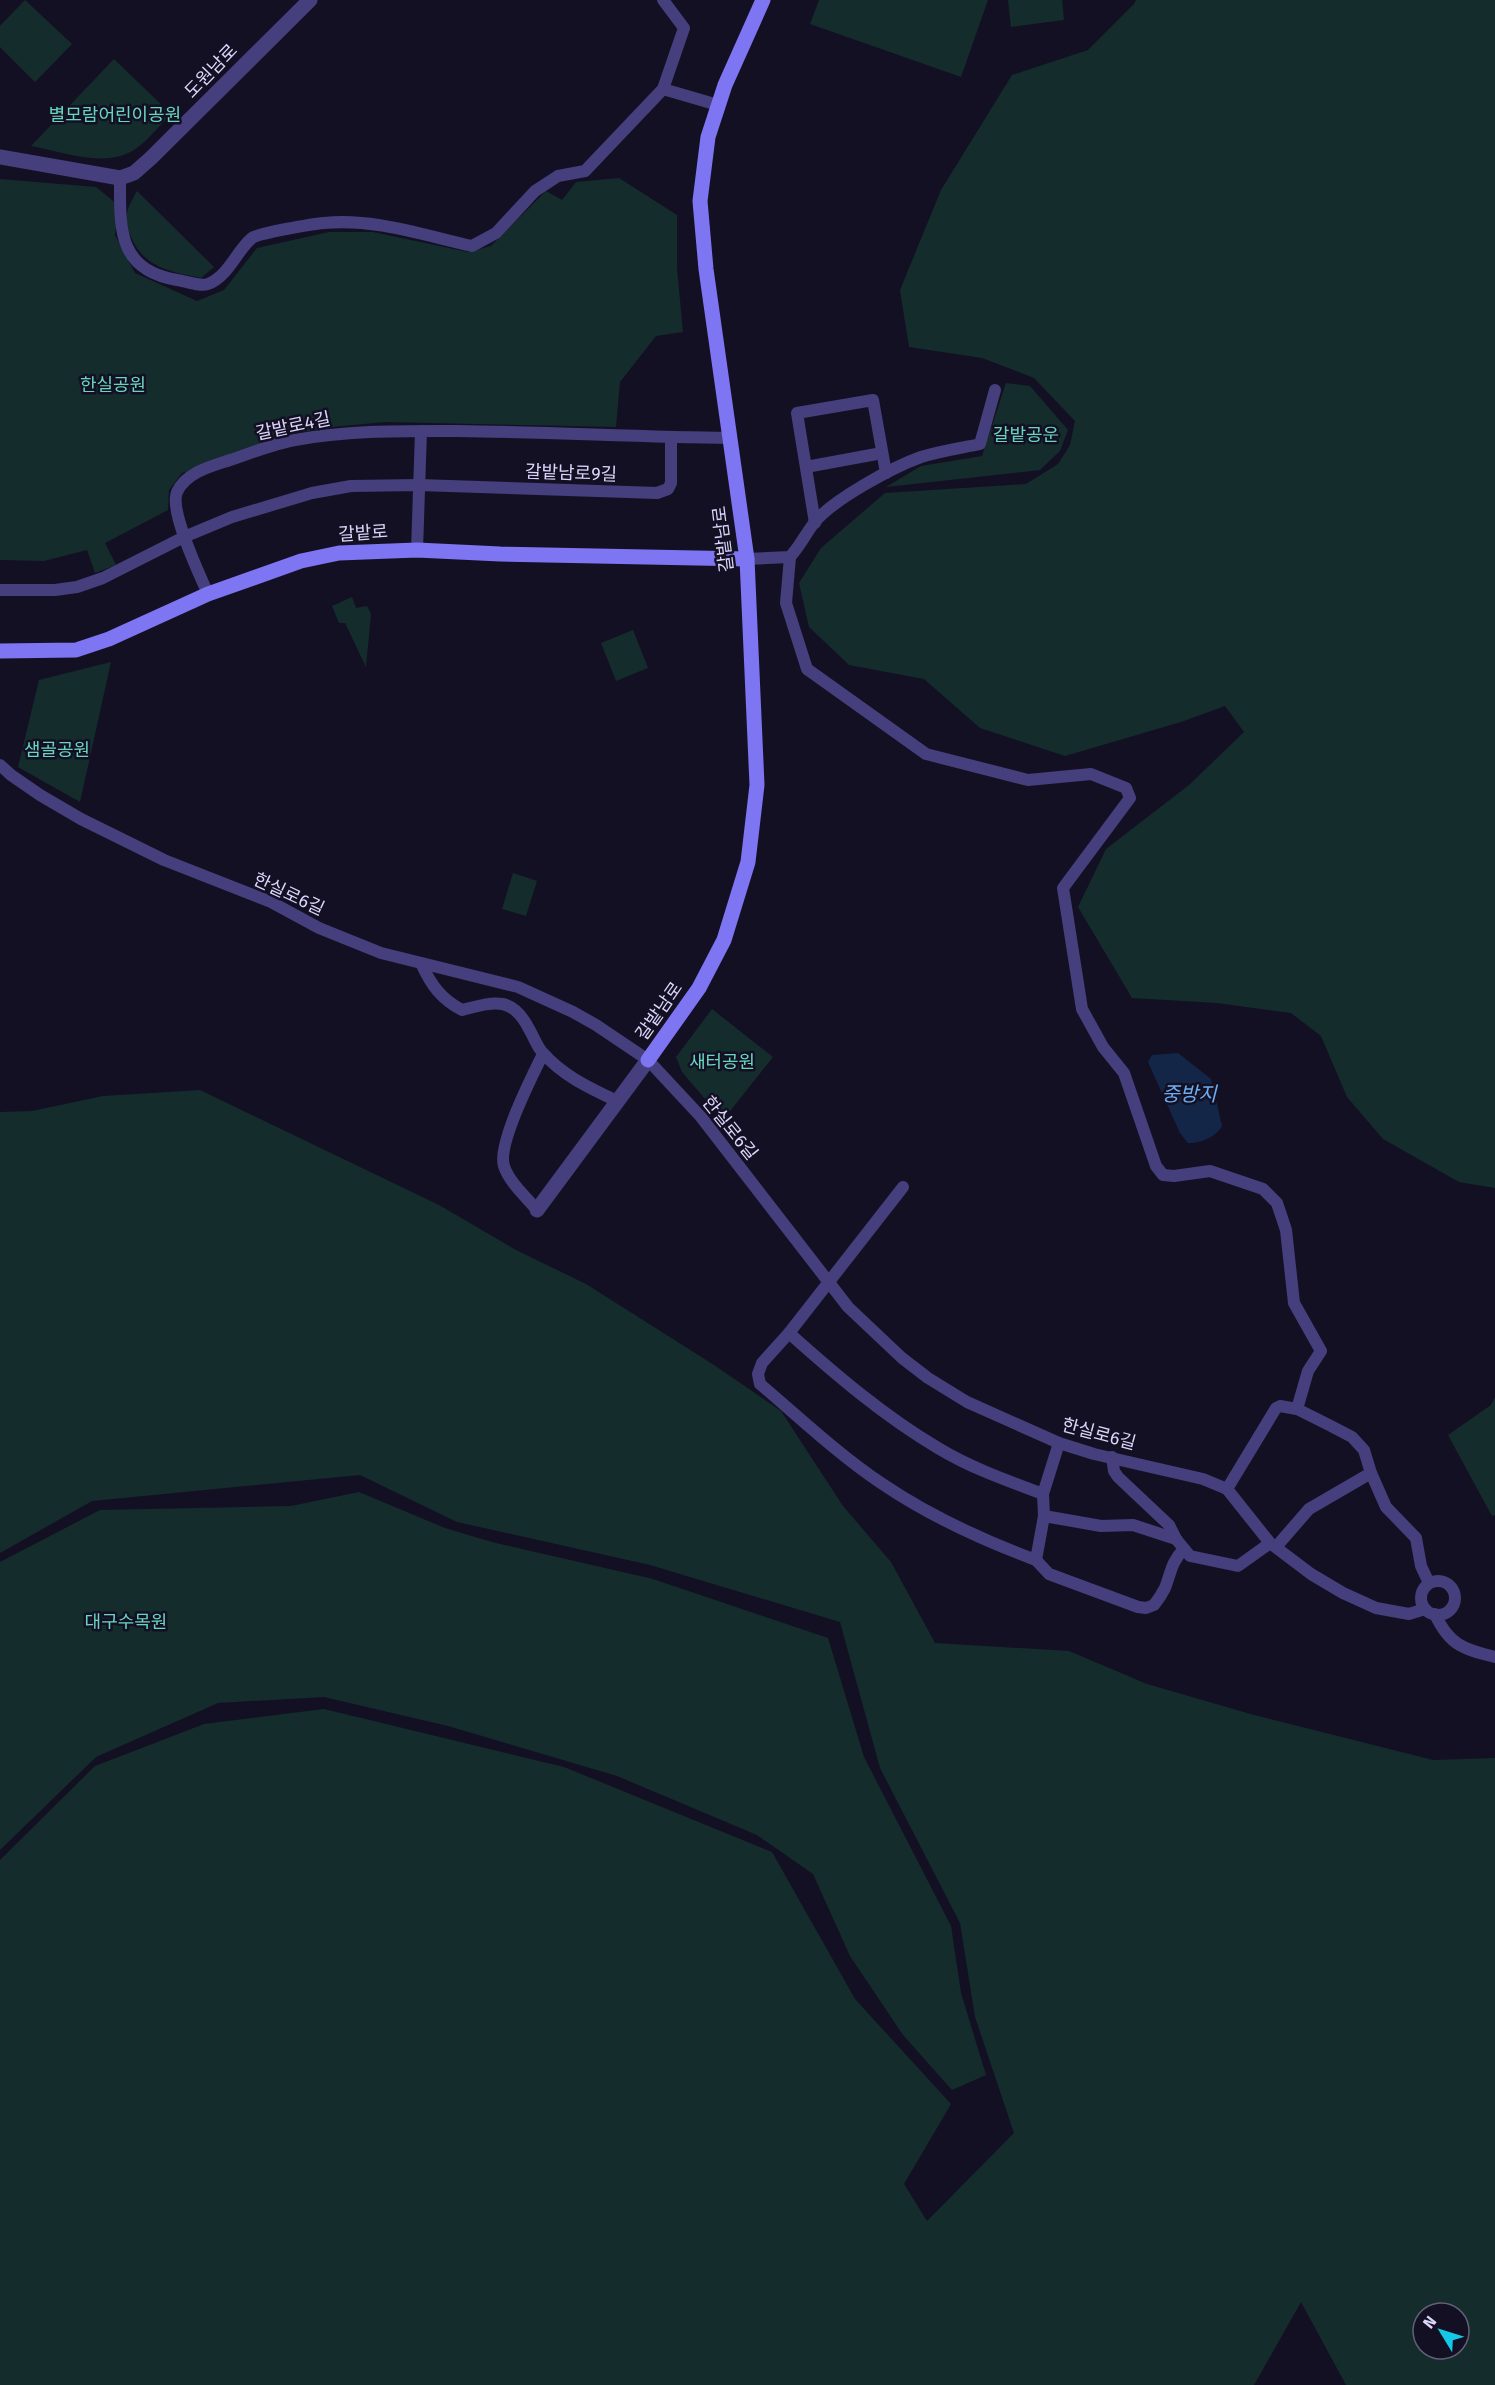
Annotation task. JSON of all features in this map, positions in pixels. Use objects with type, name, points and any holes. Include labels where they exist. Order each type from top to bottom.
[{"type":"main road","name":"갈밭남로","points":[[648,1060],[699,988],[724,940],[748,862],[757,785],[747,559],[706,269],[700,201],[708,137],[718,105],[763,0]]},
{"type":"main road","name":"갈밭로","points":[[0,651],[76,650],[109,639],[208,594],[301,561],[339,553],[417,550],[747,559]]},
{"type":"street","name":"도원남로","points":[[120,178],[134,172],[152,158],[310,0]]},
{"type":"street","points":[[0,157],[120,178],[120,224],[131,256],[146,270],[169,278],[207,285],[218,279],[254,236],[323,223],[368,222],[472,246],[496,233],[535,191],[558,176],[585,171],[663,89],[684,28],[663,0]]},
{"type":"street","points":[[663,89],[718,105]]},
{"type":"street","points":[[994,390],[980,444],[921,457],[886,473],[838,503],[815,522],[801,545],[790,557],[786,603],[807,669],[926,754],[1028,780],[1091,774],[1126,788],[1130,798],[1063,888],[1082,1010],[1103,1047],[1124,1073],[1156,1166],[1163,1175],[1174,1176],[1210,1171],[1263,1189],[1276,1203],[1286,1230],[1294,1302],[1321,1351],[1308,1371],[1297,1409]]},
{"type":"street","points":[[815,522],[797,413],[873,400],[886,473]]},
{"type":"street","points":[[417,550],[421,431],[730,438]]},
{"type":"street","name":"갈밭로4길","points":[[208,594],[184,537],[174,502],[178,490],[187,478],[213,466],[294,440],[350,433],[421,431]]},
{"type":"street","name":"갈밭남로9길","points":[[419,485],[657,493],[668,489],[671,483],[671,437]]},
{"type":"street","points":[[806,467],[882,453]]},
{"type":"street","points":[[0,590],[77,587],[128,567],[184,537],[232,517],[312,492],[351,486],[419,485]]},
{"type":"street","points":[[747,559],[790,557]]},
{"type":"street","name":"한실로6길","points":[[0,765],[40,795],[81,819],[164,860],[271,903],[329,933],[381,953],[518,987],[573,1012],[648,1060],[701,1117],[828,1283],[866,1326],[928,1378],[967,1402],[1059,1443],[1203,1479],[1227,1489]]},
{"type":"street","points":[[421,963],[430,983],[447,1002],[462,1010],[489,1003],[502,1003],[517,1010],[526,1021],[543,1054],[565,1074],[618,1101]]},
{"type":"street","points":[[502,1003],[504,984]]},
{"type":"street","points":[[543,1054],[516,1114],[503,1150],[503,1164],[509,1176],[537,1210],[648,1060]]},
{"type":"street","points":[[903,1187],[789,1333],[762,1363],[758,1374],[760,1384],[887,1487],[956,1526],[994,1544],[1035,1559],[1049,1574],[1146,1608],[1154,1605],[1165,1587],[1169,1572],[1178,1555],[1184,1549]]},
{"type":"street","points":[[789,1333],[874,1405],[940,1450],[1043,1494]]},
{"type":"street","points":[[1429,1583],[1420,1566],[1416,1538],[1386,1507],[1364,1450],[1352,1437],[1297,1409],[1280,1406],[1276,1408],[1227,1489],[1273,1545],[1311,1574],[1343,1593],[1376,1608],[1409,1614],[1430,1612],[1440,1615],[1450,1610],[1455,1600],[1455,1594],[1450,1585],[1445,1582],[1429,1583],[1422,1592],[1421,1598],[1430,1612],[1444,1633],[1461,1646],[1495,1657]]},
{"type":"street","points":[[1035,1559],[1044,1516],[1043,1494],[1059,1443]]},
{"type":"street","points":[[1112,1457],[1114,1471],[1118,1477],[1168,1525],[1190,1556],[1238,1566],[1273,1545],[1310,1509],[1371,1473]]},
{"type":"street","points":[[1044,1516],[1101,1526],[1133,1525],[1176,1539]]},
{"type":"green space","points":[[25,0],[72,44],[35,82],[0,47],[0,26]]},
{"type":"green space","points":[[819,0],[988,0],[961,77],[810,24]]},
{"type":"green space","points":[[1008,0],[1062,0],[1064,20],[1011,27]]},
{"type":"green space","points":[[1136,0],[1495,0],[1495,1188],[1459,1182],[1383,1139],[1347,1097],[1321,1036],[1291,1013],[1217,1003],[1132,998],[1078,907],[1106,849],[1189,785],[1244,732],[1225,706],[1181,722],[1065,756],[980,728],[924,679],[849,665],[809,627],[799,583],[821,548],[885,493],[1026,484],[1058,464],[1070,445],[1075,421],[1034,378],[982,358],[909,347],[900,290],[941,190],[1012,75],[1088,50]]},
{"type":"green space","name":"별모람어린이공원","points":[[114,59],[171,114],[147,140],[127,154],[100,158],[72,155],[31,146]]},
{"type":"green space","name":"한실공원","points":[[619,178],[677,215],[677,268],[683,332],[656,336],[620,382],[616,427],[385,422],[285,435],[182,473],[169,490],[168,510],[105,543],[116,565],[95,573],[87,550],[44,561],[0,560],[0,179],[96,187],[118,205],[115,235],[135,273],[197,301],[224,290],[257,248],[329,232],[373,232],[468,252],[491,246],[546,191],[562,200],[576,182]]},
{"type":"green space","points":[[137,191],[214,267],[201,278],[170,271],[152,263],[144,256],[132,239],[126,220],[128,209]]},
{"type":"green space","name":"갈밭공운","points":[[1006,383],[1030,386],[1068,430],[1060,451],[1040,470],[886,487],[921,466],[982,456]]},
{"type":"green space","points":[[352,597],[356,608],[367,606],[371,614],[366,667],[345,623],[339,623],[332,606]]},
{"type":"green space","points":[[633,630],[648,668],[616,681],[601,643]]},
{"type":"green space","name":"샘골공원","points":[[111,662],[80,802],[18,767],[39,680]]},
{"type":"green space","points":[[513,873],[537,881],[526,916],[502,909]]},
{"type":"green space","name":"새터공원","points":[[712,1009],[773,1057],[723,1120],[682,1072],[676,1057]]},
{"type":"green space","points":[[200,1090],[439,1205],[516,1250],[586,1284],[714,1365],[781,1411],[843,1506],[891,1562],[935,1643],[1069,1651],[1147,1684],[1254,1715],[1433,1760],[1495,1758],[1495,2385],[1346,2385],[1301,2302],[1254,2385],[0,2385],[0,1860],[95,1766],[204,1724],[324,1709],[564,1767],[772,1852],[855,1999],[951,2104],[904,2184],[927,2221],[1014,2133],[975,2017],[960,1923],[880,1768],[840,1622],[650,1565],[457,1522],[360,1475],[92,1501],[0,1553],[0,1112],[32,1111],[103,1096]]},
{"type":"green space","points":[[1495,1397],[1495,1515],[1492,1516],[1448,1435],[1491,1405]]},
{"type":"green space","name":"대구수목원","points":[[359,1492],[445,1528],[492,1542],[653,1579],[828,1638],[864,1757],[951,1926],[961,1993],[986,2075],[952,2090],[903,2035],[850,1956],[813,1874],[757,1835],[617,1776],[448,1726],[324,1697],[218,1703],[96,1757],[0,1850],[0,1562],[100,1510],[291,1506]]},
{"type":"water","name":"중방지","points":[[1178,1053],[1211,1079],[1222,1126],[1212,1136],[1197,1142],[1188,1143],[1180,1133],[1148,1062],[1152,1055]]}]
